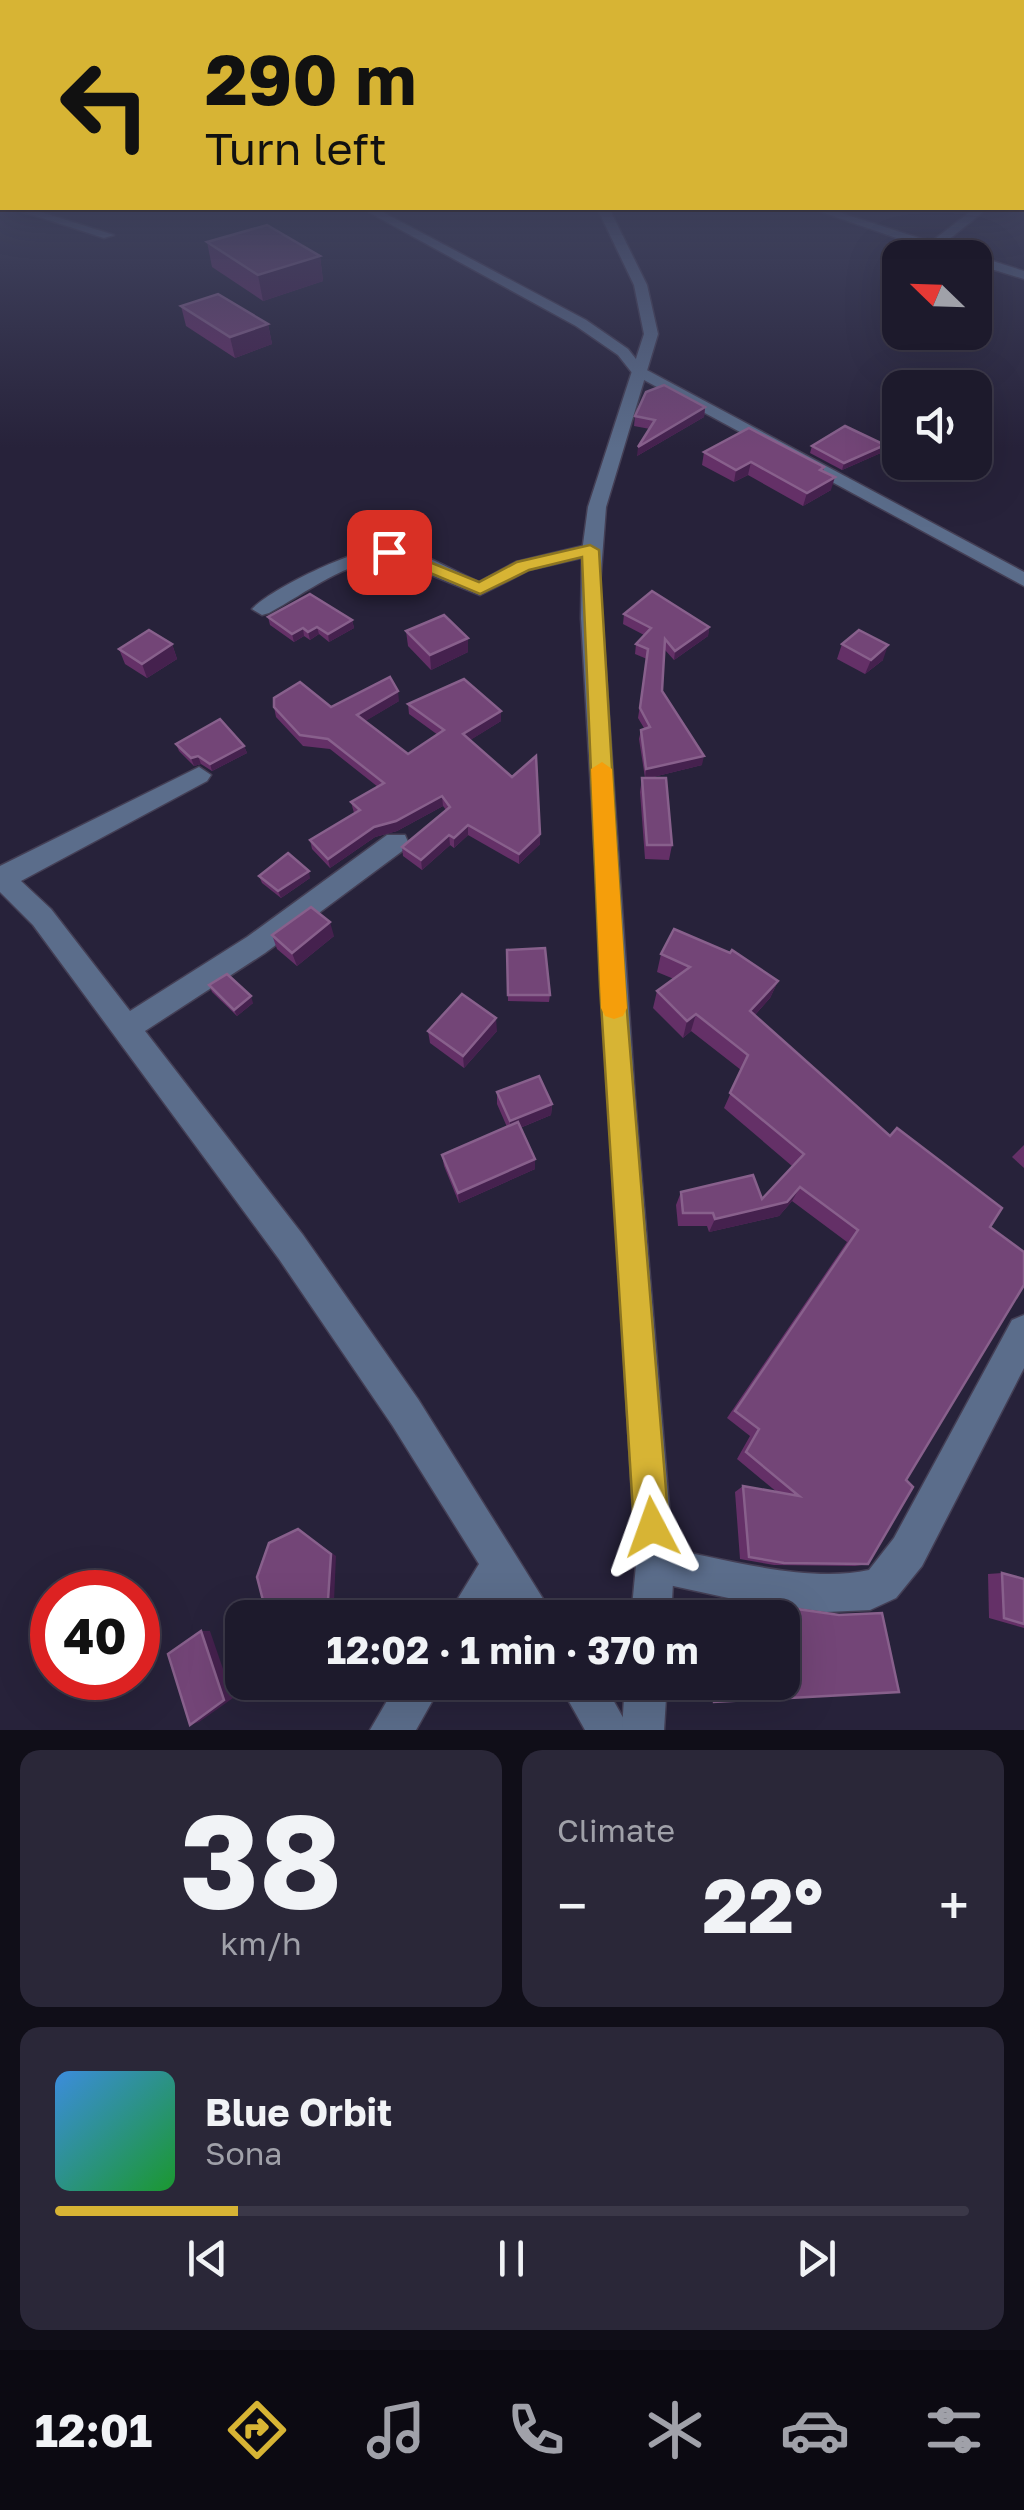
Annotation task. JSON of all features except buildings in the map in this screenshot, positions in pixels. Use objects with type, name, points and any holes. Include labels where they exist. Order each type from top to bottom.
[{"type":"street","points":[[514,287],[581,323],[623,352],[638,371],[1024,580]]},
{"type":"street","points":[[638,287],[648,310],[650,350],[638,371],[610,459],[590,550],[612,987],[654,1566],[652,1600]]},
{"type":"street","points":[[262,609],[356,560],[381,552],[394,553],[480,588],[523,566],[590,550]]},
{"type":"street","points":[[199,774],[1,878],[42,917],[301,1262],[405,1412],[523,1600]]},
{"type":"street","points":[[126,1028],[256,945],[396,842]]},
{"type":"street","points":[[654,1566],[814,1590],[868,1590],[887,1582],[908,1552],[1024,1332]]},
{"type":"street","points":[[478,1600],[501,1565]]},
{"type":"street","points":[[391,1730],[411,1700]]},
{"type":"street","points":[[590,1700],[609,1730]]},
{"type":"street","points":[[643,1730],[645,1700]]},
{"type":"slow traffic","points":[[602,769],[614,1008]]},
{"type":"route","points":[[389,552],[480,588],[523,566],[590,550],[612,987],[652,1527]]}]
